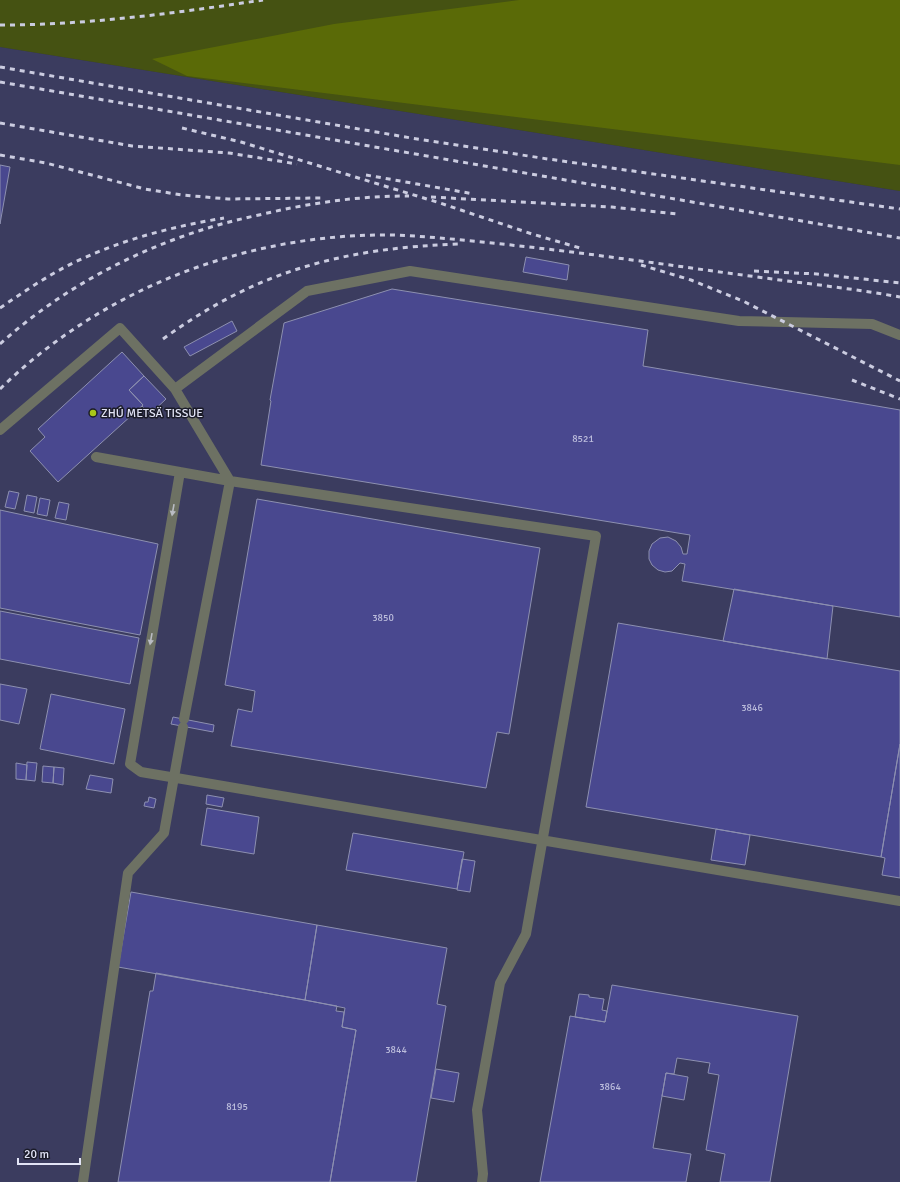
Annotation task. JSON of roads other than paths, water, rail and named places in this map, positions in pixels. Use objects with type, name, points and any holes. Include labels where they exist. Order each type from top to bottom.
[{"type":"lane","points":[[175,389],[307,291],[410,271],[739,321],[872,324],[900,335]]},
{"type":"lane","points":[[0,430],[120,328],[175,389],[230,481],[164,832],[128,873],[83,1182]]},
{"type":"lane","points":[[96,457],[230,481],[596,536],[526,934],[500,983],[476,1110],[483,1174],[482,1182]]},
{"type":"lane","points":[[180,472],[130,764],[141,772],[900,901]]},
{"type":"railway","points":[[0,25],[99,21],[165,14],[263,0]]},
{"type":"railway","points":[[0,67],[411,138],[900,209]]},
{"type":"railway","points":[[0,82],[900,238]]},
{"type":"railway","points":[[0,123],[132,146],[229,153],[297,164]]},
{"type":"railway","points":[[182,128],[241,142],[580,248]]},
{"type":"railway","points":[[0,155],[46,163],[145,189],[182,195],[228,199],[321,198]]},
{"type":"railway","points":[[366,175],[474,194]]},
{"type":"railway","points":[[0,344],[49,305],[102,272],[159,245],[188,234],[238,220],[315,204],[371,197],[409,196]]},
{"type":"railway","points":[[431,197],[612,207],[677,214]]},
{"type":"railway","points":[[0,308],[58,271],[105,249],[144,236],[224,218]]},
{"type":"railway","points":[[0,389],[41,353],[84,322],[131,295],[181,273],[232,256],[284,244],[338,237],[403,235],[501,244],[613,257],[900,297]]},
{"type":"railway","points":[[163,339],[198,315],[233,296],[268,280],[304,267],[378,251],[418,246],[460,244]]},
{"type":"railway","points":[[641,265],[691,280],[743,301],[900,381]]},
{"type":"railway","points":[[754,271],[817,274],[900,283]]},
{"type":"railway","points":[[852,380],[900,399]]},
{"type":"place","name":"ZHÚ METSÄ TISSUE","points":[[93,413]]}]
